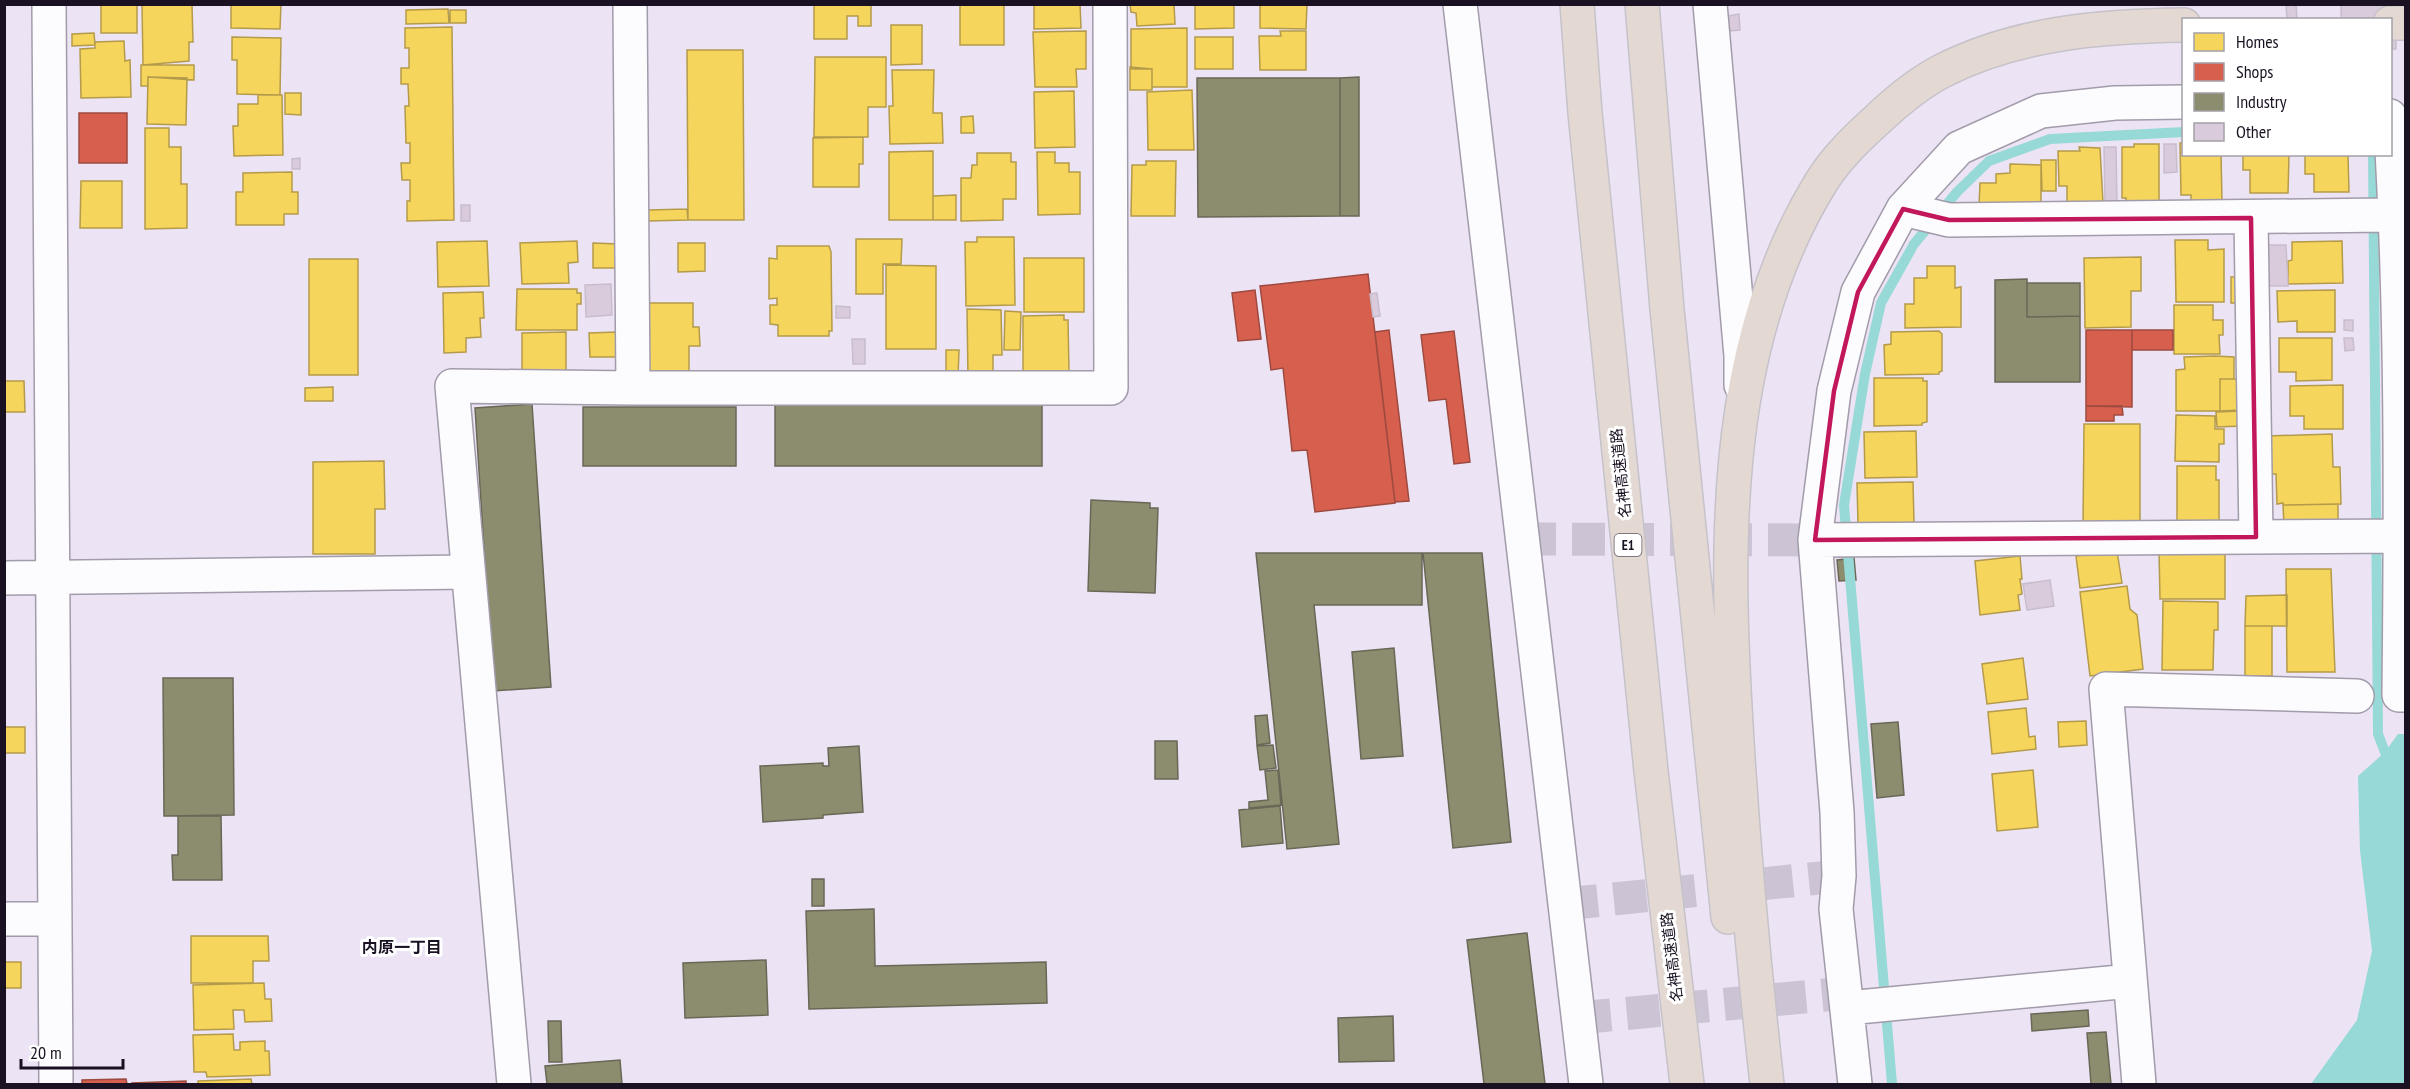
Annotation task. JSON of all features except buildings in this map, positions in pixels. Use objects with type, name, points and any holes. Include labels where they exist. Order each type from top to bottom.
[{"type":"highway","points":[[1570,4],[1585,113]]},
{"type":"highway","name":"名神高速道路","points":[[1577,4],[1585,113],[1651,771],[1687,1084]]},
{"type":"highway","points":[[1642,4],[1666,309],[1713,783],[1747,1084]]},
{"type":"highway","points":[[1767,1084],[1754,968],[1733,673],[1730,567],[1732,497],[1740,422],[1754,350],[1773,286],[1796,228],[1821,182],[1853,142],[1895,103],[1941,72],[1989,51],[2040,37],[2104,29],[2182,25]]},
{"type":"street","points":[[49,4],[56,1084]]},
{"type":"street","points":[[630,4],[633,388]]},
{"type":"street","points":[[514,1084],[452,386],[1111,388],[1110,4]]},
{"type":"street","points":[[1460,4],[1586,1084]]},
{"type":"street","points":[[1710,4],[1741,356],[1740,422]]},
{"type":"street","points":[[1855,1084],[1873,1005],[1836,909],[1839,876],[1834,391],[1858,292],[1925,214],[1959,148],[2041,111],[2115,104],[2182,102]]},
{"type":"street","points":[[2389,156],[2386,217],[2389,536],[2398,695],[2406,695]]},
{"type":"street","points":[[1925,214],[2252,218],[2386,217]]},
{"type":"street","points":[[2252,218],[2256,537]]},
{"type":"street","points":[[1837,540],[2389,536]]},
{"type":"street","points":[[4,578],[468,572]]},
{"type":"street","points":[[2139,1084],[2106,689],[2356,696]]},
{"type":"street","points":[[4,919],[55,919]]},
{"type":"street","points":[[1873,1005],[2130,981]]},
{"type":"highlighted area","points":[[1903,209],[1949,220],[2251,218],[2256,537],[1815,540],[1834,391],[1858,292]]},
{"type":"shaded area","points":[[2398,734],[2406,734],[2405,1084],[2311,1084],[2357,1020],[2372,951],[2360,851],[2358,776],[2385,752]]},
{"type":"waterway","points":[[1892,1084],[1844,505],[1865,374],[1881,303],[1914,244],[1957,192],[1989,161],[2050,139],[2182,132]]},
{"type":"waterway","points":[[2373,156],[2378,734],[2390,765]]},
{"type":"tunnel","points":[[1523,539],[1815,540]]},
{"type":"tunnel","points":[[1565,904],[1839,876]]},
{"type":"tunnel","points":[[1578,1018],[1846,993]]},
{"type":"district","name":"内原一丁目","points":[[402,947]]}]
